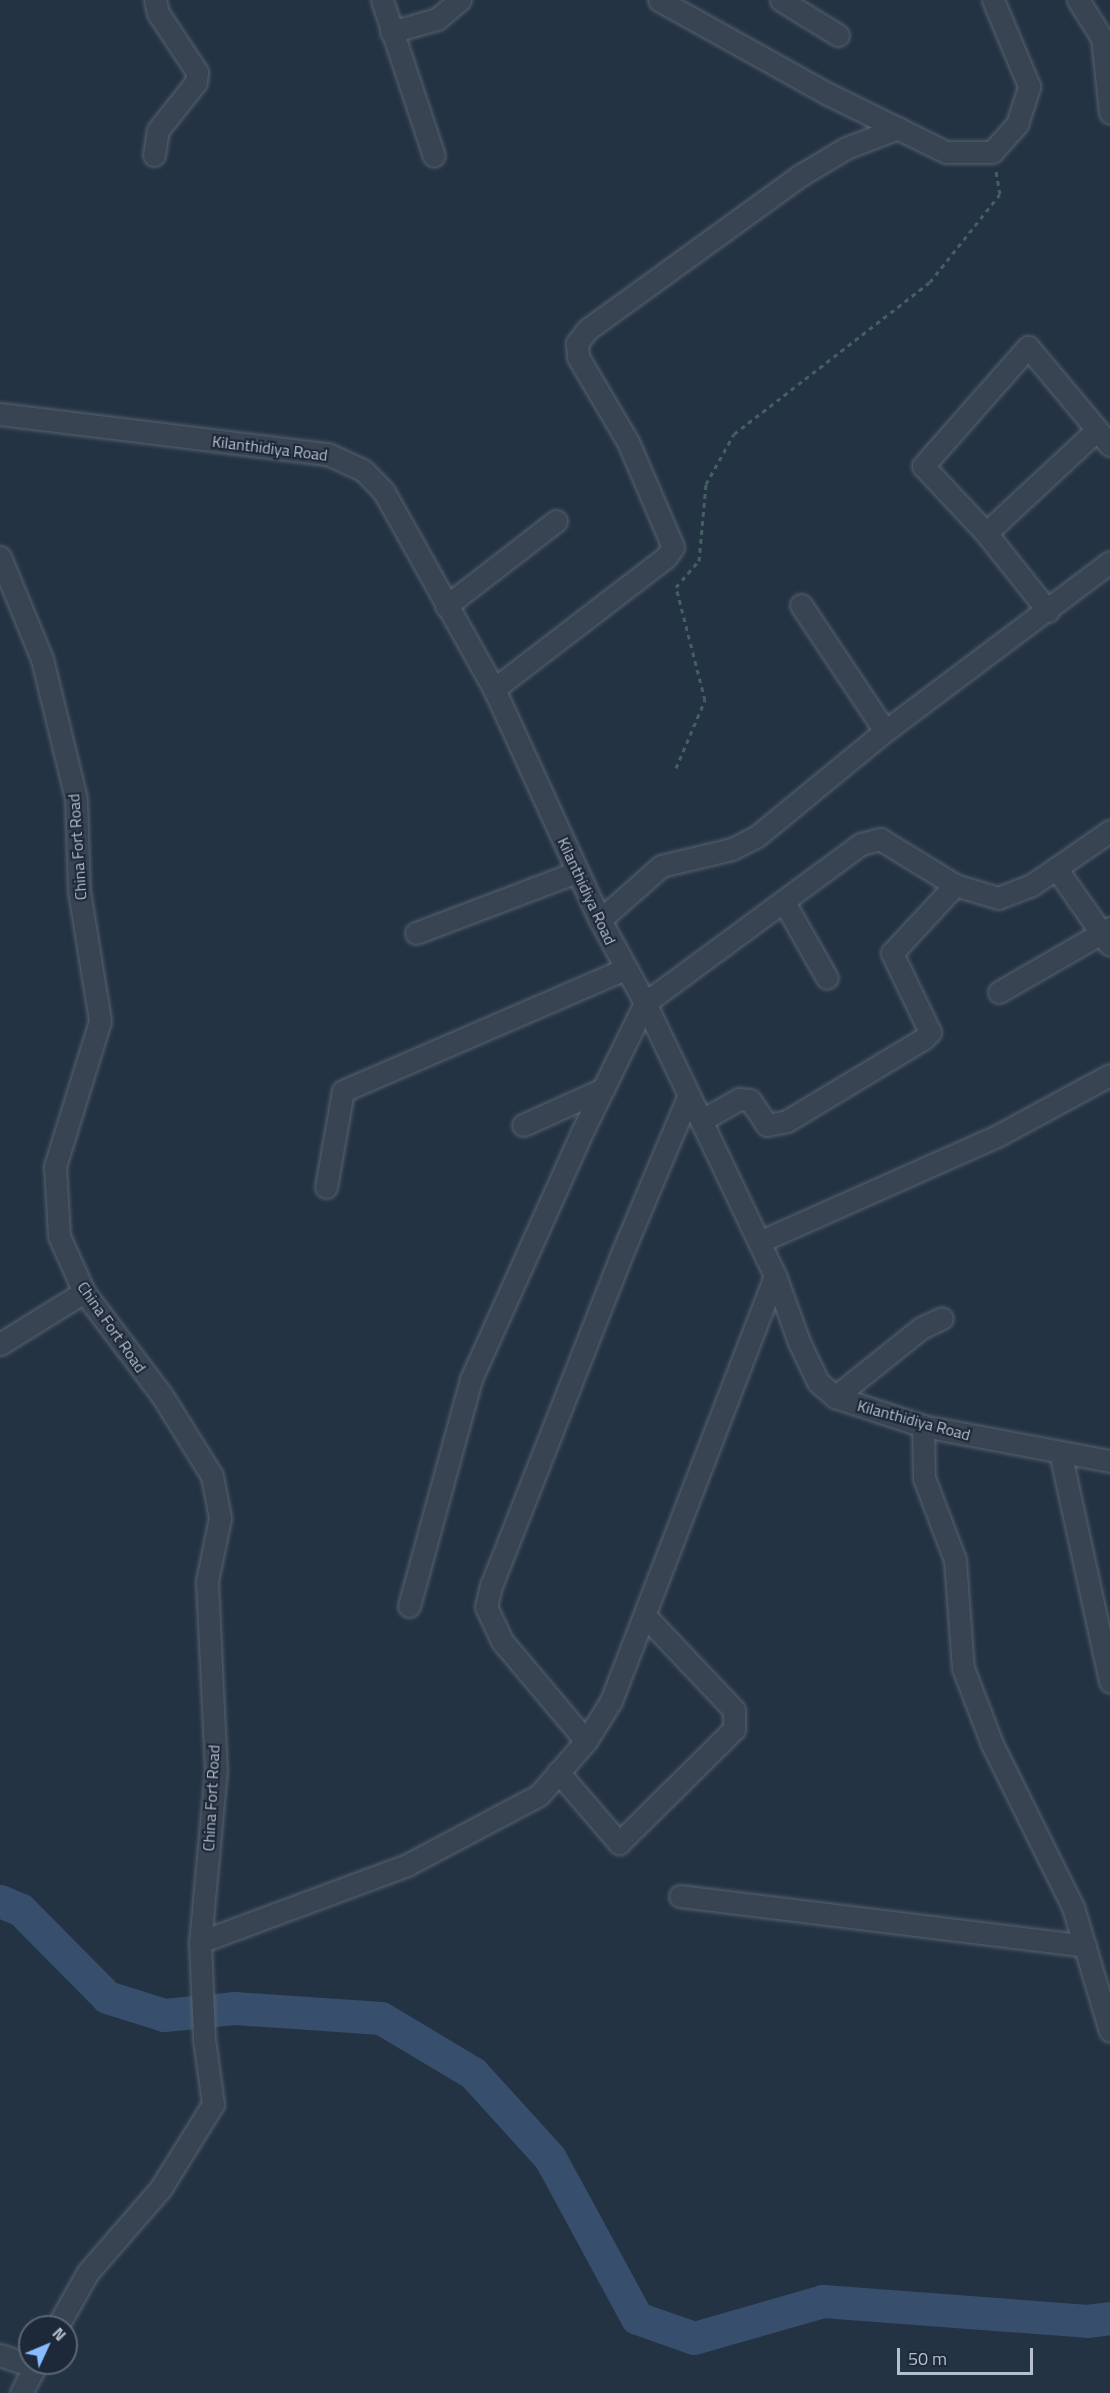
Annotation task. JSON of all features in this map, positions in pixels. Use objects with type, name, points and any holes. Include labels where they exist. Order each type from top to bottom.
[{"type":"street","points":[[154,155],[159,130],[196,82],[197,72],[158,13],[155,0]]},
{"type":"street","points":[[382,0],[434,156]]},
{"type":"street","points":[[437,19],[446,0]]},
{"type":"street","points":[[391,32],[437,19],[460,0]]},
{"type":"street","points":[[659,0],[946,152],[992,152],[1017,124],[1029,86],[993,0]]},
{"type":"street","points":[[781,0],[838,35]]},
{"type":"street","points":[[1078,0],[1102,38],[1110,113]]},
{"type":"street","points":[[494,689],[666,557],[673,547],[628,442],[578,357],[577,343],[588,329],[801,175],[846,148],[898,128]]},
{"type":"street","points":[[986,533],[1104,437],[1028,347],[923,466],[986,533],[1048,610]]},
{"type":"street","name":"Kilanthidiya Road","points":[[0,414],[343,459],[363,470],[384,492],[494,689],[600,920],[645,1003],[776,1275],[818,1382],[836,1396],[923,1426],[1110,1461]]},
{"type":"street","points":[[446,606],[556,521]]},
{"type":"street","points":[[600,920],[661,866],[732,849],[756,837],[885,731],[1110,562]]},
{"type":"street","name":"China Fort Road","points":[[2,565],[42,659],[76,798],[79,891],[100,1021],[55,1166],[59,1236],[84,1292],[161,1394],[212,1476],[220,1518],[207,1581],[216,1770],[200,1942],[204,1991],[204,2039],[213,2104],[162,2188],[88,2272],[64,2315]]},
{"type":"street","points":[[801,605],[885,731]]},
{"type":"street","points":[[410,1606],[471,1379],[603,1089],[645,1003],[861,844],[880,839],[955,885],[998,898],[1032,885],[1110,831]]},
{"type":"street","points":[[999,992],[1107,936],[1056,868]]},
{"type":"street","points":[[416,933],[577,872]]},
{"type":"street","points":[[702,1120],[739,1099],[750,1100],[767,1125],[787,1121],[923,1039],[930,1032],[892,953],[955,885]]},
{"type":"street","points":[[784,902],[827,978]]},
{"type":"street","points":[[326,1187],[343,1091],[625,969]]},
{"type":"street","points":[[759,1242],[999,1135],[1110,1075]]},
{"type":"street","points":[[524,1125],[603,1089]]},
{"type":"street","points":[[586,1741],[501,1641],[486,1607],[490,1586],[623,1251],[689,1095]]},
{"type":"street","points":[[200,1942],[407,1865],[539,1795],[586,1741],[611,1701],[645,1616],[702,1457],[776,1275]]},
{"type":"street","points":[[0,1344],[84,1292]]},
{"type":"street","points":[[836,1396],[921,1328],[942,1318]]},
{"type":"street","points":[[923,1426],[924,1478],[955,1560],[963,1668],[992,1744],[1073,1907],[1110,2031]]},
{"type":"street","points":[[1060,1452],[1110,1682]]},
{"type":"street","points":[[558,1772],[619,1843],[734,1728],[734,1710],[645,1616]]},
{"type":"street","points":[[680,1896],[1086,1946]]},
{"type":"street","points":[[0,2355],[18,2360]]},
{"type":"street","points":[[21,2393],[31,2375]]},
{"type":"path","points":[[676,768],[705,700],[676,587],[699,561],[706,484],[734,434],[930,282],[1000,194],[992,152]]},
{"type":"waterway","points":[[0,1901],[21,1910],[107,1997],[164,2015],[234,2008],[381,2018],[473,2073],[550,2158],[637,2318],[694,2338],[823,2301],[1087,2321],[1110,2318]]}]
